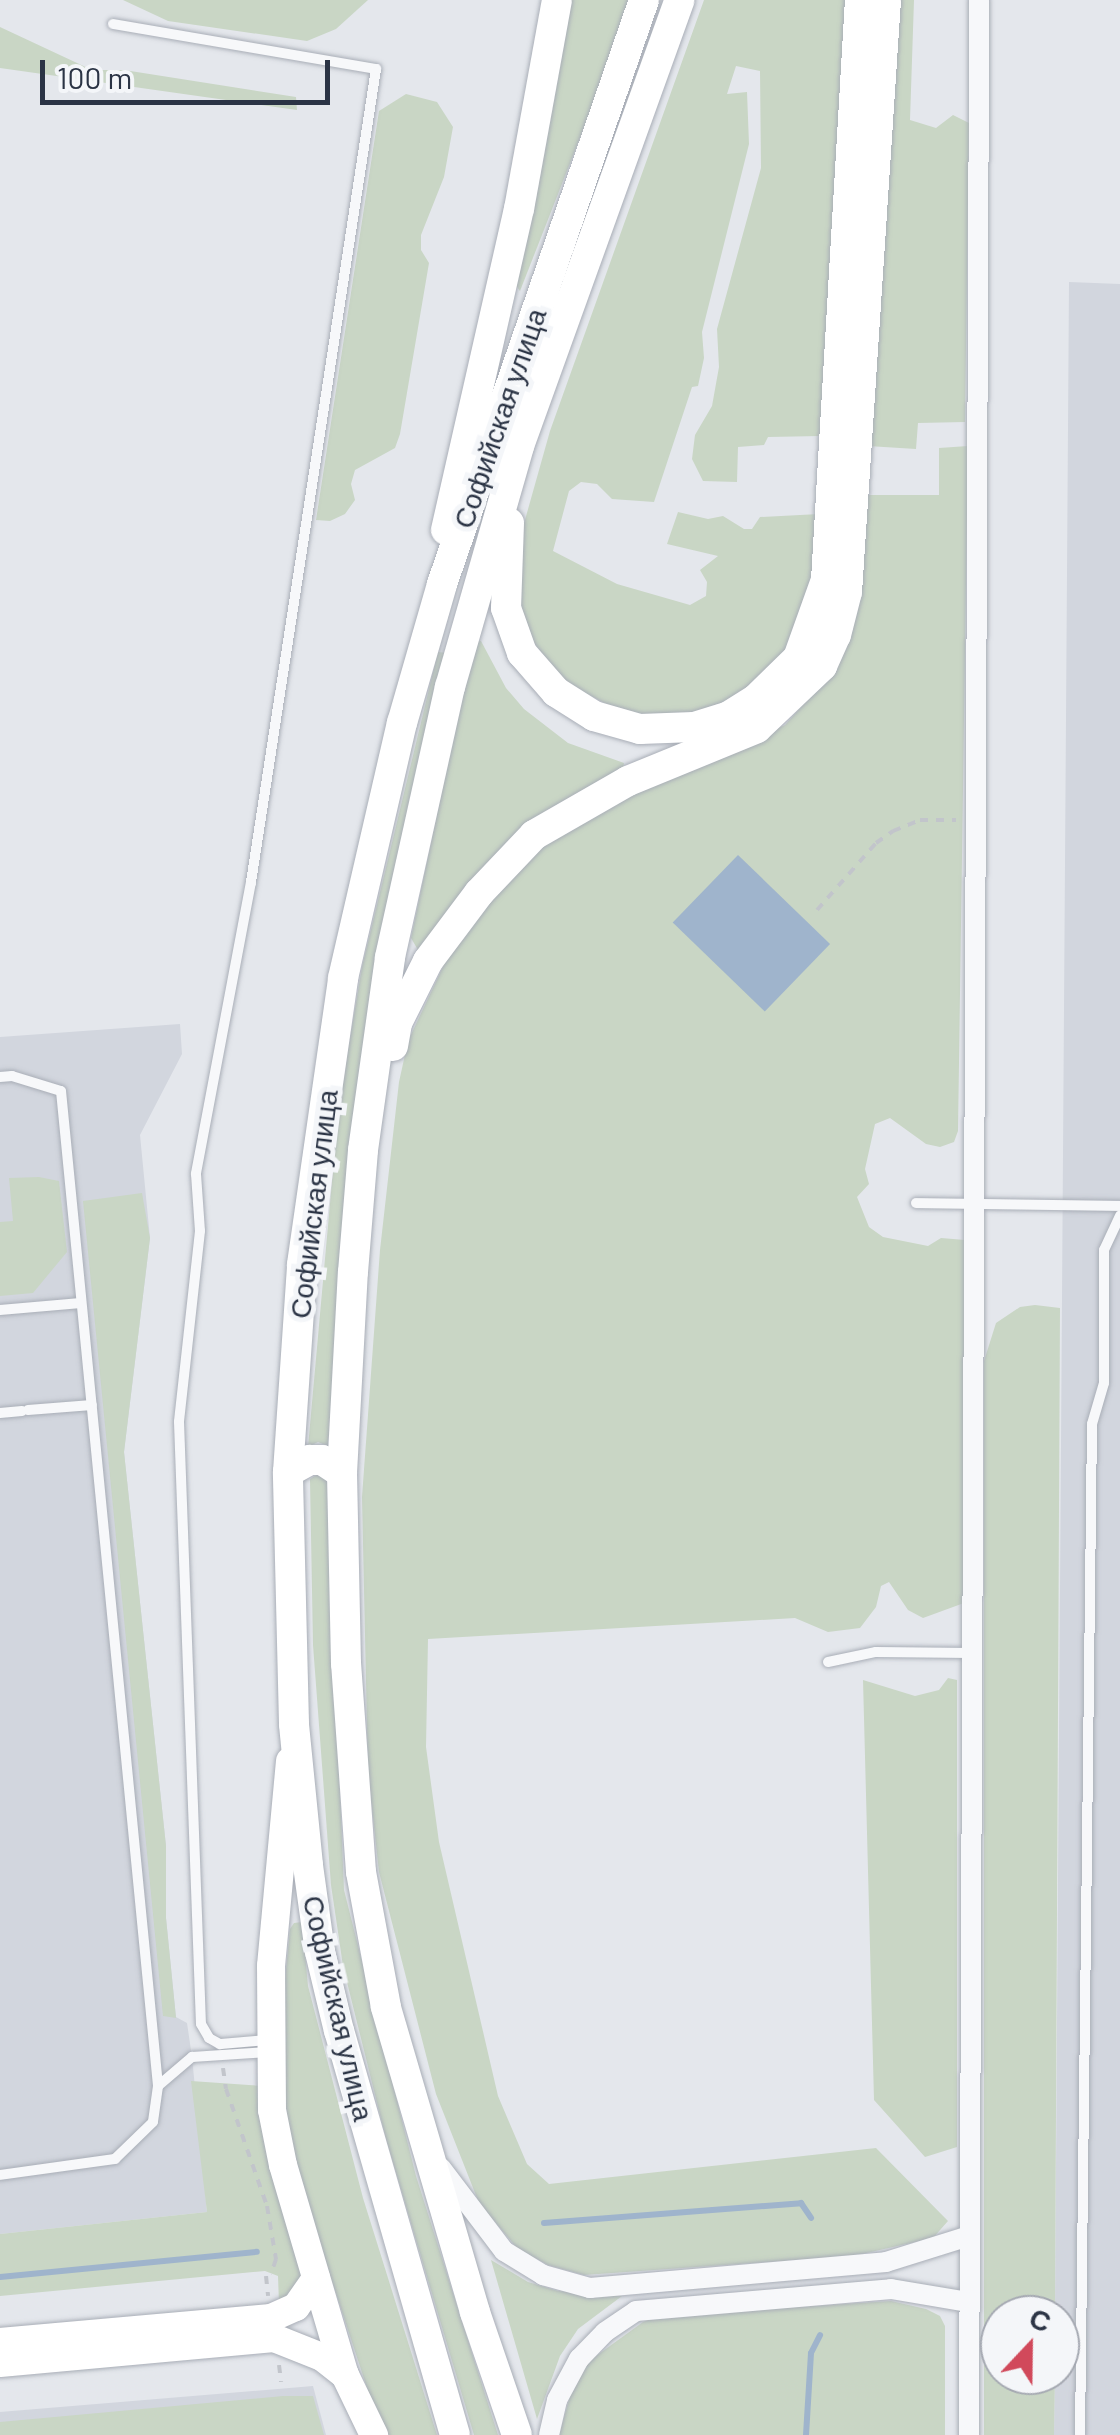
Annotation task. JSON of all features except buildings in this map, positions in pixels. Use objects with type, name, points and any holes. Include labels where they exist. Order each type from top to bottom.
[{"type":"main road","points":[[442,584],[448,510],[519,209],[557,0]]},
{"type":"main road","name":"Софийская улица","points":[[455,2435],[402,2261],[320,1952],[294,1724],[288,1472],[302,1264],[343,978],[374,835],[442,584],[644,0]]},
{"type":"main road","name":"Софийская улица","points":[[516,2435],[424,2143],[386,2007],[361,1872],[346,1664],[342,1474],[364,1150],[402,889],[455,669],[519,446],[680,0]]},
{"type":"main road","points":[[519,446],[508,532],[506,608],[522,653],[556,692],[616,725],[666,731],[729,716],[755,700],[798,658],[826,580],[860,0]]},
{"type":"main road","points":[[364,1150],[385,1086],[398,1023],[411,991],[455,922],[508,859],[568,812],[628,780],[758,728],[822,666],[836,635],[847,592],[886,0]]},
{"type":"main road","points":[[288,1472],[310,1460],[322,1460],[342,1474]]},
{"type":"street","points":[[969,2435],[978,0]]},
{"type":"street","points":[[294,1724],[273,1932],[269,2046],[272,2110],[282,2165],[345,2375],[374,2435]]},
{"type":"street","points":[[424,2143],[468,2208],[504,2251],[543,2275],[590,2288],[886,2262],[969,2236]]},
{"type":"street","points":[[0,2342],[271,2318],[296,2307],[316,2278]]},
{"type":"street","points":[[549,2435],[557,2400],[579,2358],[605,2332],[636,2312],[891,2289],[969,2302]]},
{"type":"street","points":[[0,2363],[274,2338],[322,2357],[345,2375]]},
{"type":"lane","points":[[112,24],[376,69],[252,882],[196,1174],[200,1230],[179,1422],[201,2024],[208,2038],[220,2044],[269,2046]]},
{"type":"lane","points":[[0,1077],[12,1076],[60,1091],[158,2086],[153,2122],[115,2159],[0,2175]]},
{"type":"lane","points":[[916,1203],[1120,1206]]},
{"type":"lane","points":[[1080,2435],[1092,1424],[1104,1383],[1104,1250],[1120,1216]]},
{"type":"lane","points":[[0,1310],[82,1303]]},
{"type":"lane","points":[[0,1412],[92,1405]]},
{"type":"lane","points":[[828,1662],[876,1652],[972,1653]]},
{"type":"lane","points":[[158,2086],[192,2057],[269,2046]]},
{"type":"path","points":[[818,910],[876,842],[893,831],[920,820],[975,819]]},
{"type":"path","points":[[222,2055],[226,2089],[267,2206],[276,2258],[271,2274]]},
{"type":"shaded area","points":[[1069,282],[1120,284],[1120,2435],[1054,2435],[1055,2395],[1080,2395],[1080,2295],[1055,2295]]},
{"type":"shaded area","points":[[180,1024],[182,1054],[140,1135],[150,1238],[124,1452],[166,1846],[166,1918],[176,2017],[187,2023],[207,2212],[0,2234],[0,1037]]},
{"type":"shaded area","points":[[313,2386],[326,2435],[0,2435],[0,2412]]},
{"type":"green space","points":[[123,0],[368,0],[336,29],[307,41],[168,21]]},
{"type":"green space","points":[[571,0],[634,0],[520,291],[515,284]]},
{"type":"green space","points":[[704,0],[846,0],[820,436],[768,437],[764,445],[738,447],[737,482],[703,481],[692,459],[695,435],[712,406],[719,367],[717,329],[761,168],[760,71],[736,66],[727,94],[747,92],[749,144],[702,332],[704,358],[698,386],[692,387],[654,502],[612,499],[597,484],[581,482],[569,491],[553,551],[617,584],[690,605],[706,596],[707,582],[700,570],[718,556],[667,544],[678,512],[708,519],[723,516],[744,529],[752,529],[760,517],[819,514],[814,576],[800,632],[765,677],[712,711],[653,717],[622,712],[564,682],[531,639],[522,616],[514,559],[550,431]]},
{"type":"green space","points":[[894,0],[914,0],[910,120],[936,128],[953,115],[969,123],[965,422],[918,423],[916,449],[868,446]]},
{"type":"green space","points":[[0,27],[92,70],[124,70],[296,97],[297,110],[0,68]]},
{"type":"green space","points":[[406,94],[437,102],[453,127],[444,177],[421,235],[421,250],[429,263],[400,434],[395,448],[355,470],[351,484],[355,500],[345,514],[330,521],[316,520],[379,111]]},
{"type":"green space","points":[[968,446],[958,1131],[954,1142],[940,1147],[926,1144],[890,1118],[875,1124],[865,1169],[869,1184],[857,1197],[869,1227],[883,1237],[928,1246],[941,1238],[965,1240],[964,1603],[923,1618],[908,1610],[889,1582],[881,1586],[876,1607],[860,1628],[828,1632],[795,1618],[428,1639],[426,1747],[439,1842],[498,2096],[527,2164],[549,2184],[876,2148],[948,2221],[933,2238],[853,2256],[584,2275],[548,2265],[517,2248],[479,2203],[436,2094],[379,1872],[368,1772],[362,1497],[380,1250],[399,1082],[408,1041],[448,956],[516,865],[602,806],[785,725],[825,680],[865,495],[939,495],[939,448]]},
{"type":"green space","points":[[481,641],[506,688],[524,709],[568,743],[624,763],[623,771],[418,950],[411,938],[473,642]]},
{"type":"green space","points":[[438,652],[447,653],[353,1122],[328,1446],[318,1442],[308,1447],[339,1104],[362,967]]},
{"type":"green space","points":[[9,1178],[59,1181],[67,1252],[33,1293],[0,1296],[0,1222],[13,1221]]},
{"type":"green space","points":[[142,1193],[150,1238],[124,1452],[166,1846],[166,1918],[176,2018],[163,2016],[83,1201]]},
{"type":"green space","points":[[1020,1307],[1060,1308],[1055,2295],[984,2295],[984,1361],[996,1323]]},
{"type":"green space","points":[[318,1474],[327,1477],[344,1890],[416,2176],[498,2435],[474,2435],[386,2139],[343,1966],[331,1885],[313,1645],[310,1479]]},
{"type":"green space","points":[[948,1678],[957,1680],[957,2147],[925,2157],[874,2100],[863,1680],[915,1696],[939,1690]]},
{"type":"green space","points":[[302,1922],[308,1986],[363,2198],[437,2435],[388,2435],[377,2418],[292,2160],[279,2041],[290,1929],[294,1923]]},
{"type":"green space","points":[[191,2081],[262,2086],[306,2279],[279,2304],[278,2276],[265,2271],[0,2296],[0,2234],[207,2212]]},
{"type":"green space","points":[[491,2260],[528,2282],[558,2291],[622,2296],[578,2329],[560,2356],[537,2419]]},
{"type":"green space","points":[[891,2301],[926,2309],[940,2316],[945,2326],[945,2435],[559,2435],[572,2389],[585,2364],[657,2316]]},
{"type":"green space","points":[[984,2395],[1055,2395],[1054,2435],[984,2435]]},
{"type":"green space","points":[[313,2396],[324,2435],[0,2435],[0,2422]]},
{"type":"water","points":[[738,855],[830,944],[765,1012],[673,923]]},
{"type":"waterway","points":[[544,2223],[801,2203],[811,2218]]},
{"type":"waterway","points":[[0,2277],[257,2252]]},
{"type":"waterway","points":[[806,2435],[811,2353],[820,2335]]}]
